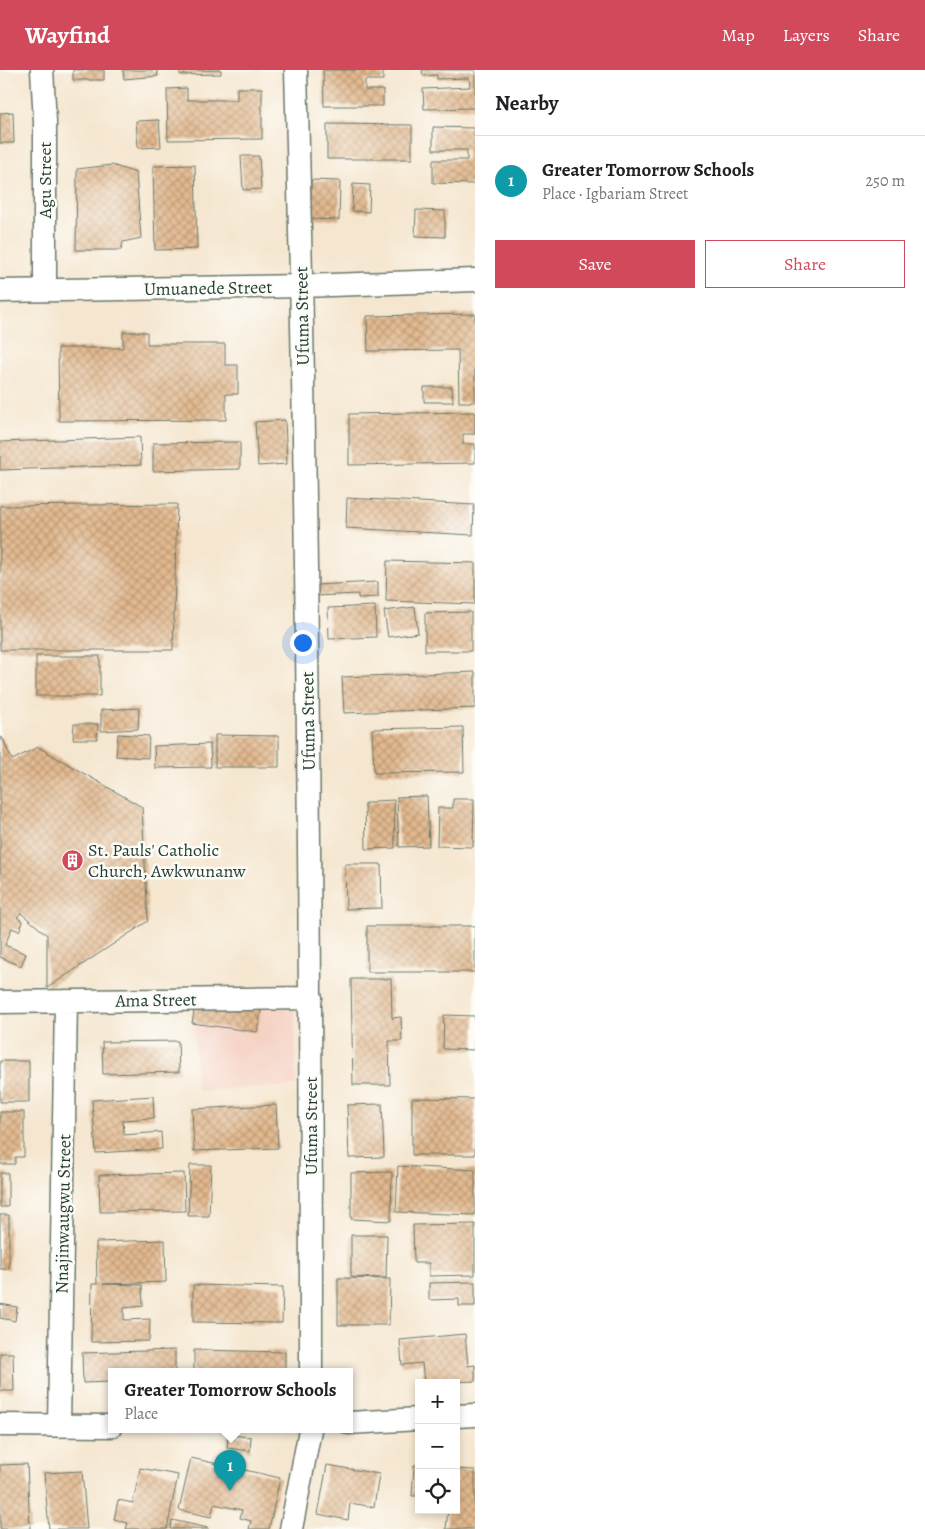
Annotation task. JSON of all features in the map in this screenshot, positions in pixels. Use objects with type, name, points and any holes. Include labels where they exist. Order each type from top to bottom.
[{"type":"street","name":"Agu Street","points":[[42,70],[45,122],[45,289]]},
{"type":"street","name":"Ufuma Street","points":[[296,70],[302,286],[311,998],[310,1368]]},
{"type":"street","name":"Umuanede Street","points":[[0,290],[302,286],[475,280]]},
{"type":"street","name":"Ama Street","points":[[0,1002],[311,998]]},
{"type":"street","name":"Nnajinwaugwu Street","points":[[59,1426],[66,1001]]},
{"type":"street","points":[[460,1416],[475,1415]]},
{"type":"street","points":[[353,1423],[415,1419]]},
{"type":"street","points":[[0,1425],[108,1426]]},
{"type":"street","points":[[291,1529],[309,1433]]},
{"type":"shaded area","points":[[295,1007],[296,1086],[197,1091],[193,1011]]},
{"type":"building","points":[[73,70],[104,70],[104,80],[73,80]]},
{"type":"building","points":[[123,70],[157,70],[158,76],[124,79]]},
{"type":"building","points":[[180,70],[221,70],[221,74],[180,75]]},
{"type":"building","points":[[323,70],[383,70],[383,80],[365,80],[365,90],[383,90],[383,106],[324,106]]},
{"type":"building","points":[[422,70],[475,70],[475,108],[424,109],[423,89],[470,87],[469,78],[437,79],[437,75],[423,76]]},
{"type":"building","points":[[187,88],[187,100],[237,100],[237,88],[262,88],[262,139],[168,140],[167,89]]},
{"type":"building","points":[[13,112],[14,143],[0,143],[0,113]]},
{"type":"building","points":[[159,120],[161,147],[138,148],[136,121]]},
{"type":"building","points":[[327,124],[412,125],[412,159],[327,159]]},
{"type":"building","points":[[433,127],[475,128],[475,184],[433,183],[433,160],[467,160],[467,150],[433,150]]},
{"type":"building","points":[[241,156],[259,156],[261,189],[243,190]]},
{"type":"building","points":[[112,165],[136,173],[141,238],[123,242],[121,250],[76,250],[77,169]]},
{"type":"building","points":[[195,165],[197,249],[155,250],[153,166]]},
{"type":"building","points":[[311,180],[340,181],[339,220],[310,219]]},
{"type":"building","points":[[353,184],[370,185],[369,212],[352,211]]},
{"type":"building","points":[[416,210],[445,211],[445,237],[415,236]]},
{"type":"building","points":[[475,314],[475,402],[459,402],[458,350],[368,351],[367,316]]},
{"type":"building","points":[[123,332],[147,332],[147,344],[225,344],[225,365],[238,365],[238,394],[226,394],[226,420],[59,421],[58,348],[123,348]]},
{"type":"building","points":[[424,387],[452,387],[453,402],[424,402]]},
{"type":"building","points":[[475,412],[475,434],[463,434],[463,444],[475,444],[475,463],[349,465],[349,414]]},
{"type":"building","points":[[285,420],[287,464],[258,466],[255,422]]},
{"type":"building","points":[[140,437],[141,465],[0,470],[0,442]]},
{"type":"building","points":[[240,442],[240,469],[153,471],[153,443]]},
{"type":"building","points":[[347,498],[474,505],[473,535],[346,528]]},
{"type":"building","points":[[177,504],[173,650],[0,650],[0,506]]},
{"type":"building","points":[[387,561],[475,563],[475,604],[386,601]]},
{"type":"building","points":[[378,582],[378,597],[358,598],[358,594],[316,596],[315,585]]},
{"type":"building","points":[[375,606],[376,637],[329,639],[328,608]]},
{"type":"building","points":[[415,607],[418,633],[388,637],[384,611]]},
{"type":"building","points":[[471,612],[471,651],[425,651],[425,613]]},
{"type":"building","points":[[36,656],[100,656],[100,696],[36,696]]},
{"type":"building","points":[[475,672],[475,708],[344,713],[342,677]]},
{"type":"building","points":[[139,708],[138,729],[101,731],[101,710]]},
{"type":"building","points":[[74,724],[98,724],[97,739],[73,739]]},
{"type":"building","points":[[463,727],[464,772],[374,773],[372,729]]},
{"type":"building","points":[[118,734],[149,736],[148,758],[116,756]]},
{"type":"building","points":[[215,735],[279,736],[279,767],[215,767]]},
{"type":"building","name":"St. Pauls' Catholic Church, Awkwunanw","points":[[2,737],[12,760],[38,747],[142,807],[148,921],[47,988],[47,935],[21,913],[17,917],[23,922],[19,931],[12,928],[5,945],[26,954],[21,966],[0,957],[0,738]]},
{"type":"building","points":[[210,744],[211,767],[155,768],[154,746]]},
{"type":"building","points":[[427,796],[429,846],[399,847],[397,797]]},
{"type":"building","points":[[453,799],[474,799],[473,847],[437,846],[438,808],[453,808]]},
{"type":"building","points":[[394,800],[395,848],[366,849],[365,803]]},
{"type":"building","points":[[345,864],[381,864],[382,908],[346,909]]},
{"type":"building","points":[[367,926],[475,926],[475,972],[367,972]]},
{"type":"building","points":[[351,979],[391,979],[392,1018],[401,1017],[402,1041],[389,1041],[390,1085],[353,1085]]},
{"type":"building","points":[[196,1001],[261,1011],[257,1032],[192,1023]]},
{"type":"building","points":[[444,1015],[475,1016],[474,1050],[443,1049]]},
{"type":"building","points":[[178,1041],[179,1072],[103,1074],[102,1042]]},
{"type":"building","points":[[0,1061],[29,1061],[29,1102],[0,1102]]},
{"type":"building","points":[[153,1096],[154,1118],[123,1120],[124,1135],[161,1132],[162,1149],[96,1153],[92,1100]]},
{"type":"building","points":[[412,1098],[475,1099],[475,1155],[412,1155]]},
{"type":"building","points":[[382,1104],[384,1157],[349,1158],[347,1105]]},
{"type":"building","points":[[276,1105],[278,1148],[194,1151],[192,1109]]},
{"type":"building","points":[[0,1112],[24,1112],[24,1157],[15,1157],[15,1164],[0,1164]]},
{"type":"building","points":[[190,1165],[211,1165],[209,1216],[188,1216]]},
{"type":"building","points":[[398,1166],[475,1170],[475,1215],[396,1212]]},
{"type":"building","points":[[392,1172],[391,1221],[351,1219],[351,1173]]},
{"type":"building","points":[[0,1173],[8,1173],[8,1207],[0,1207]]},
{"type":"building","points":[[184,1173],[185,1211],[100,1212],[99,1175]]},
{"type":"building","points":[[0,1215],[9,1215],[9,1269],[0,1269]]},
{"type":"building","points":[[475,1224],[475,1275],[429,1276],[429,1263],[414,1263],[413,1225]]},
{"type":"building","points":[[351,1235],[387,1235],[386,1278],[351,1277]]},
{"type":"building","points":[[165,1240],[166,1282],[103,1284],[142,1285],[143,1306],[124,1308],[124,1320],[150,1319],[149,1341],[91,1342],[92,1284],[97,1284],[96,1242]]},
{"type":"building","points":[[338,1278],[390,1279],[389,1325],[338,1325]]},
{"type":"building","points":[[475,1282],[475,1306],[459,1306],[459,1299],[429,1300],[429,1283]]},
{"type":"building","points":[[193,1285],[283,1287],[282,1323],[193,1322]]},
{"type":"building","points":[[0,1304],[17,1307],[15,1321],[0,1318]]},
{"type":"building","points":[[465,1334],[468,1366],[475,1365],[475,1381],[424,1379],[422,1363],[402,1365],[400,1340]]},
{"type":"building","points":[[175,1350],[175,1368],[108,1368],[108,1382],[83,1383],[82,1353]]},
{"type":"building","points":[[194,1350],[285,1352],[285,1368],[194,1368]]},
{"type":"building","points":[[0,1353],[13,1353],[14,1391],[0,1391]]},
{"type":"building","points":[[228,1435],[251,1437],[250,1451],[227,1448]]},
{"type":"building","points":[[191,1458],[280,1478],[269,1529],[249,1529],[251,1521],[240,1518],[242,1510],[214,1504],[211,1517],[179,1510]]},
{"type":"building","points":[[27,1464],[30,1529],[0,1529],[0,1465]]},
{"type":"building","points":[[327,1465],[379,1474],[374,1507],[350,1503],[348,1520],[318,1514]]},
{"type":"building","points":[[414,1465],[415,1496],[412,1496]]},
{"type":"building","points":[[140,1468],[178,1475],[167,1529],[126,1529],[128,1523],[114,1520],[118,1500],[133,1503]]},
{"type":"building","points":[[460,1469],[475,1470],[475,1529],[446,1529],[448,1514],[460,1514]]},
{"type":"building","points":[[82,1471],[87,1529],[49,1529],[44,1473]]},
{"type":"building","points":[[172,1520],[208,1528],[208,1529],[170,1529]]},
{"type":"place","name":"St. Pauls' Catholic Church, Awkwunanw","points":[[72,860]]},
{"type":"place","name":"Greater Tomorrow Schools","points":[[230,1491]]}]
